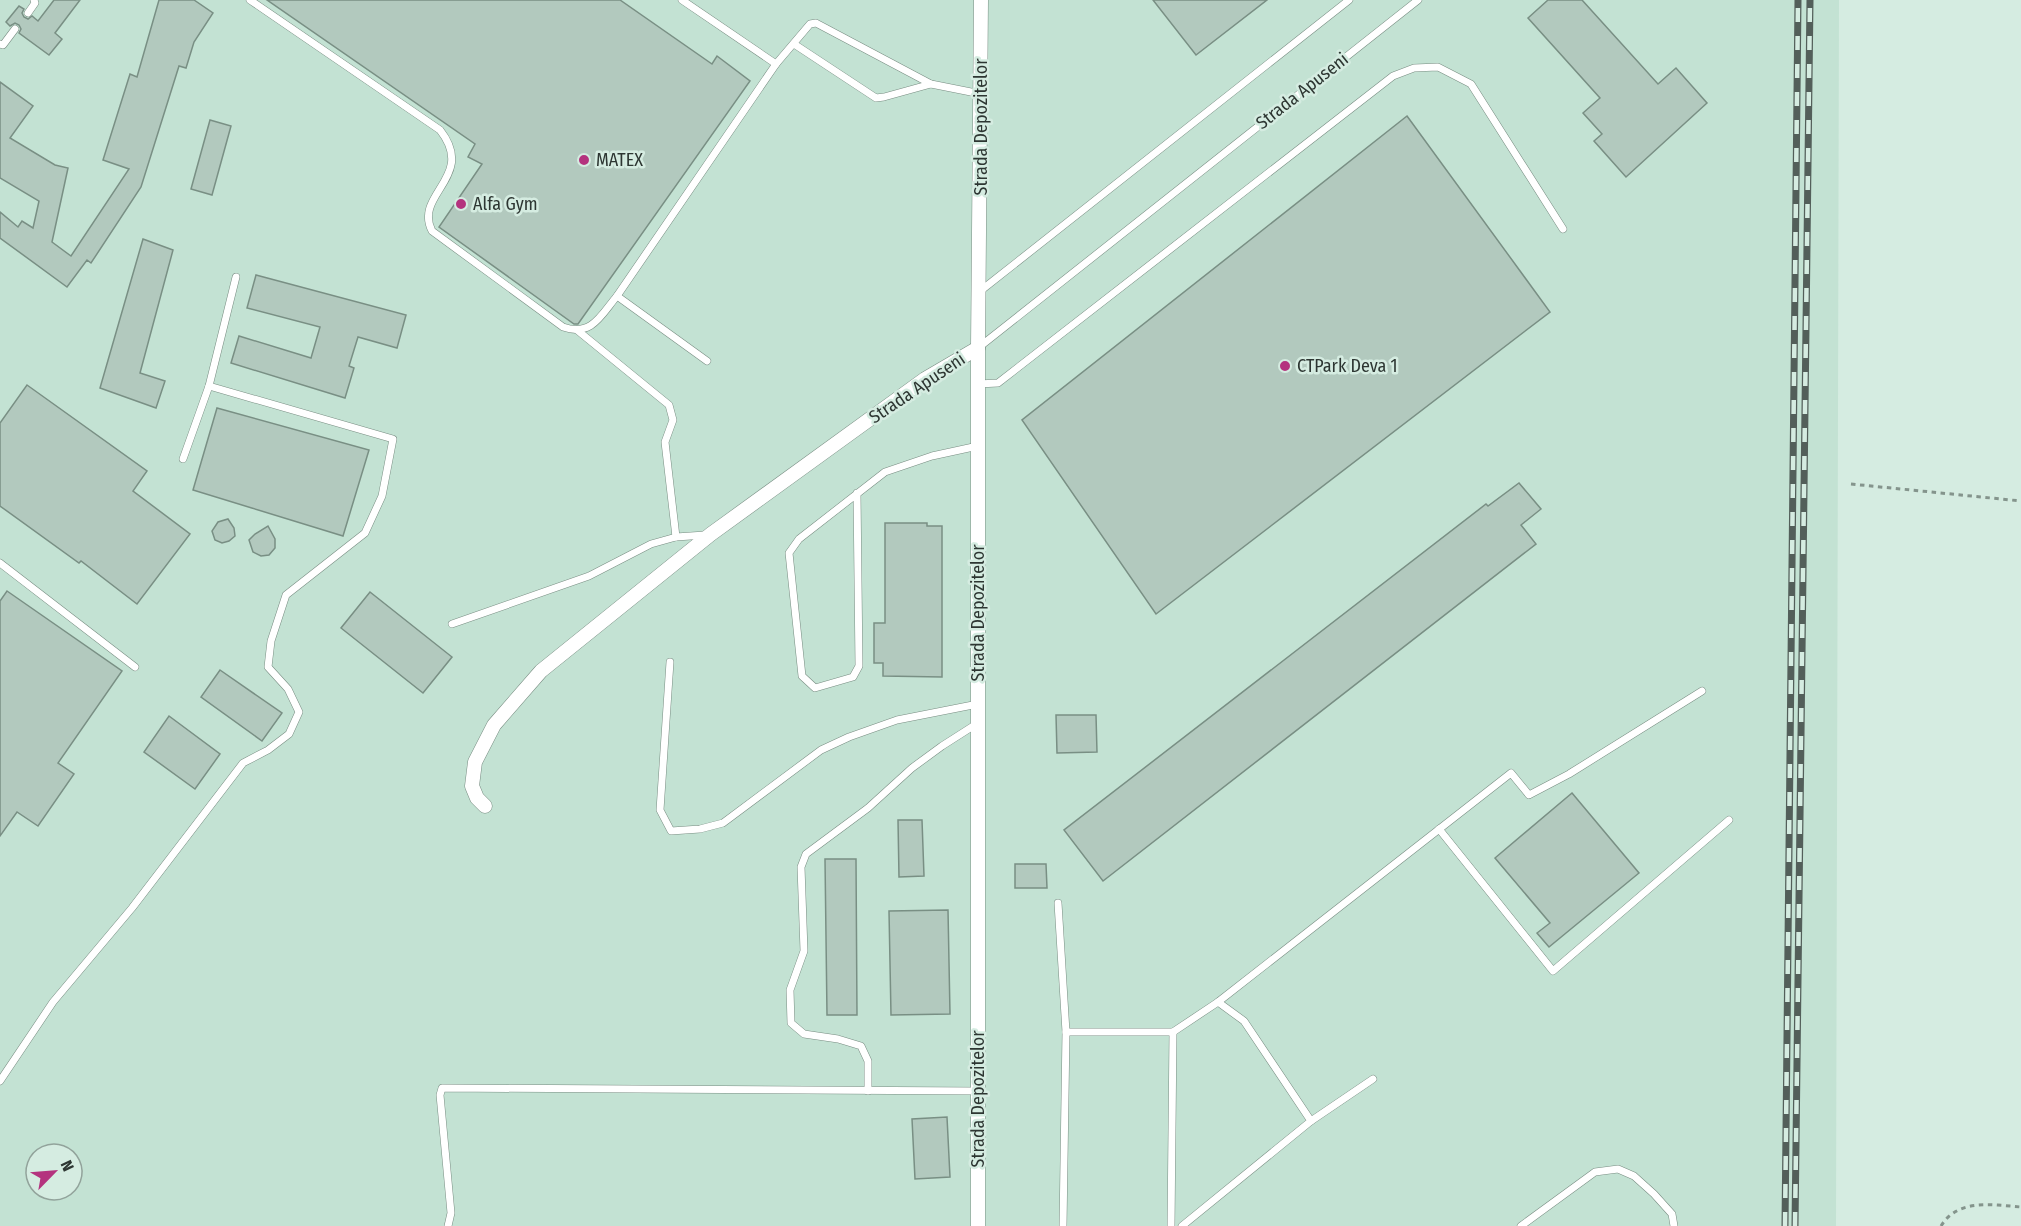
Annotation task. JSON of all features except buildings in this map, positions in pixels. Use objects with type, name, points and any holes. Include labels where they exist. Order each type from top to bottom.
[{"type":"street","name":"Strada Depozitelor","points":[[978,1226],[978,348],[981,0]]},
{"type":"street","name":"Strada Apuseni","points":[[485,806],[477,798],[472,786],[475,762],[485,739],[508,707],[541,671],[711,534],[925,379],[978,348]]},
{"type":"lane","points":[[28,13],[35,3],[34,0]]},
{"type":"lane","points":[[250,0],[440,130],[448,143],[452,160],[451,169],[428,209],[428,220],[432,231],[563,327],[577,330],[592,326],[617,296],[776,63],[810,24],[816,23],[932,84],[981,94]]},
{"type":"lane","points":[[682,0],[776,63]]},
{"type":"lane","points":[[979,292],[1349,0]]},
{"type":"lane","name":"Strada Apuseni","points":[[978,348],[1418,0]]},
{"type":"lane","points":[[0,44],[3,45],[15,29]]},
{"type":"lane","points":[[794,44],[876,98],[932,84]]},
{"type":"lane","points":[[978,384],[998,383],[1393,76],[1414,68],[1438,67],[1471,84],[1563,229]]},
{"type":"lane","points":[[183,459],[209,386],[236,278]]},
{"type":"lane","points":[[617,296],[707,361]]},
{"type":"lane","points":[[577,330],[669,405],[673,420],[665,442],[676,537]]},
{"type":"lane","points":[[0,1081],[53,1002],[132,908],[243,763],[268,750],[289,734],[299,712],[288,689],[268,667],[271,642],[286,595],[365,533],[382,496],[393,439],[209,386]]},
{"type":"lane","points":[[857,493],[860,666],[853,677],[816,688],[802,676],[789,554],[799,539],[857,493],[885,472],[932,456],[978,446]]},
{"type":"lane","points":[[452,624],[589,576],[651,544],[676,537],[711,534]]},
{"type":"lane","points":[[0,563],[135,668]]},
{"type":"lane","points":[[670,662],[660,810],[671,831],[700,829],[723,823],[821,750],[849,737],[897,720],[978,704]]},
{"type":"lane","points":[[1066,1032],[1173,1032],[1218,1002],[1510,773],[1529,795],[1569,774],[1702,691]]},
{"type":"lane","points":[[868,1091],[868,1061],[861,1046],[838,1039],[804,1034],[791,1023],[790,990],[804,951],[801,867],[806,854],[868,808],[912,768],[978,723]]},
{"type":"lane","points":[[1438,829],[1553,971],[1729,820]]},
{"type":"lane","points":[[1058,903],[1066,1032],[1063,1226]]},
{"type":"lane","points":[[1218,1002],[1244,1021],[1311,1121]]},
{"type":"lane","points":[[1171,1226],[1173,1032]]},
{"type":"lane","points":[[1182,1226],[1311,1121],[1373,1079]]},
{"type":"lane","points":[[448,1226],[451,1213],[440,1095],[442,1088],[978,1091]]},
{"type":"lane","points":[[1521,1226],[1595,1172],[1618,1169],[1634,1176],[1654,1194],[1672,1214],[1674,1226]]},
{"type":"path","points":[[1851,484],[2021,501]]},
{"type":"path","points":[[1941,1226],[1946,1218],[1965,1207],[1986,1204],[2021,1207]]},
{"type":"shaded area","points":[[0,0],[1839,0],[1836,1226],[0,1226]]},
{"type":"railway","points":[[1785,1226],[1798,0]]},
{"type":"railway","points":[[1795,1226],[1810,0]]},
{"type":"place","name":"MATEX","points":[[584,160]]},
{"type":"place","name":"Alfa Gym","points":[[461,204]]},
{"type":"place","name":"CTPark Deva 1","points":[[1285,366]]}]
